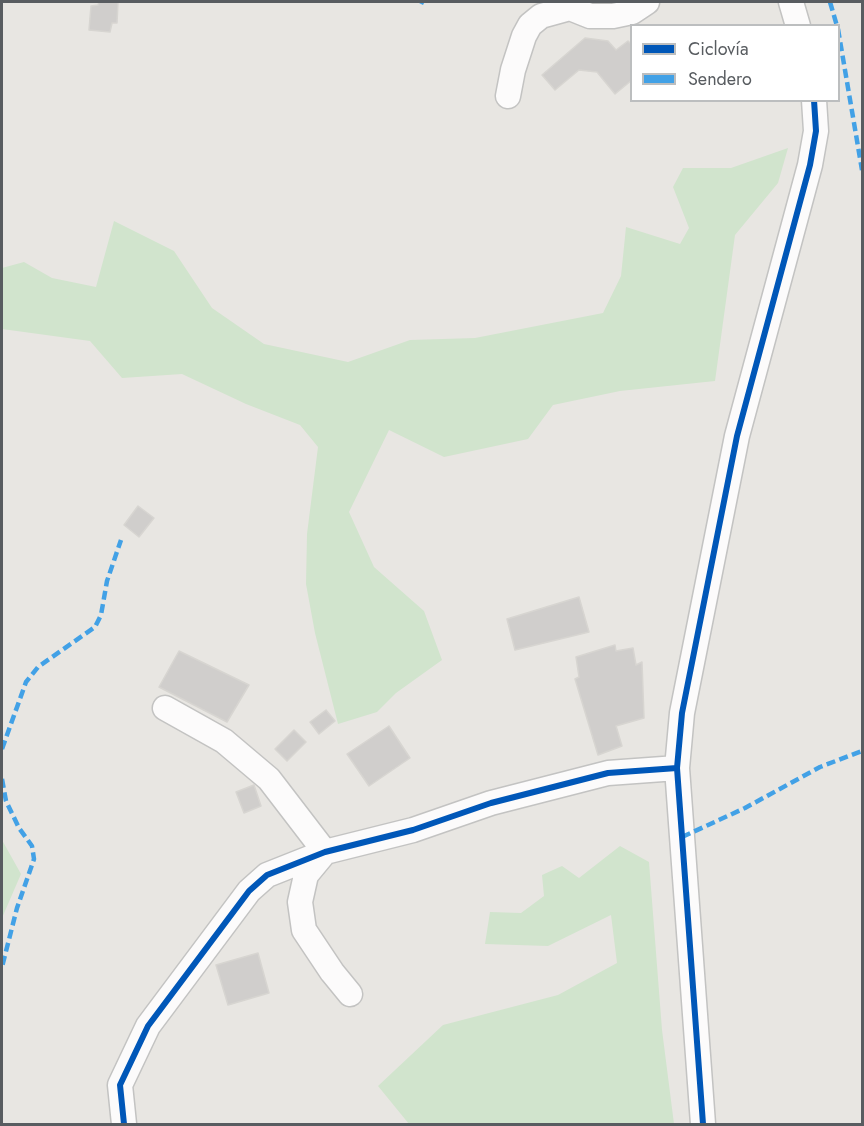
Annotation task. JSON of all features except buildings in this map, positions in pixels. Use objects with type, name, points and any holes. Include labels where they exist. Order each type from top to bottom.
[{"type":"street","points":[[508,96],[513,70],[524,36],[530,25],[541,16],[570,8],[590,16],[613,16],[632,12],[647,2]]},
{"type":"street","points":[[791,2],[797,24]]},
{"type":"street","points":[[703,1125],[677,768],[682,713],[737,436],[810,165],[816,131],[814,102]]},
{"type":"street","points":[[165,708],[224,741],[269,779],[325,852]]},
{"type":"street","points":[[124,1125],[120,1085],[148,1026],[249,891],[267,875],[325,852],[413,830],[490,803],[608,773],[677,768]]},
{"type":"street","points":[[325,852],[306,875],[300,902],[304,930],[350,994]]},
{"type":"green space","points":[[788,148],[778,183],[735,235],[715,381],[620,391],[553,405],[528,439],[444,457],[389,430],[349,512],[374,567],[424,611],[442,660],[396,693],[377,712],[338,724],[315,633],[306,584],[307,534],[318,447],[300,425],[246,404],[182,374],[122,378],[90,341],[2,329],[2,268],[24,262],[52,278],[96,287],[114,221],[174,251],[212,308],[264,344],[348,362],[410,340],[475,338],[603,313],[621,276],[626,227],[680,244],[689,228],[673,187],[683,168],[731,168]]},
{"type":"green space","points":[[2,840],[21,874],[2,918]]},
{"type":"green space","points":[[620,846],[649,862],[662,1030],[674,1124],[409,1124],[378,1086],[443,1025],[558,995],[617,963],[611,915],[548,946],[485,944],[490,912],[521,913],[544,896],[542,875],[562,866],[579,878]]},
{"type":"marked path","points":[[830,2],[836,24]]},
{"type":"marked path","points":[[840,41],[862,170]]},
{"type":"marked path","points":[[2,749],[26,682],[38,667],[95,627],[101,615],[107,581],[121,540]]},
{"type":"marked path","points":[[682,837],[745,808],[820,767],[862,751]]},
{"type":"marked path","points":[[2,779],[6,801],[19,828],[32,846],[34,859],[17,908],[2,967]]},
{"type":"cycle path","points":[[703,1124],[677,768],[682,713],[737,436],[810,165],[816,131],[814,102]]},
{"type":"cycle path","points":[[124,1124],[120,1085],[148,1026],[249,891],[267,875],[325,852],[413,830],[491,803],[608,773],[677,768]]}]
